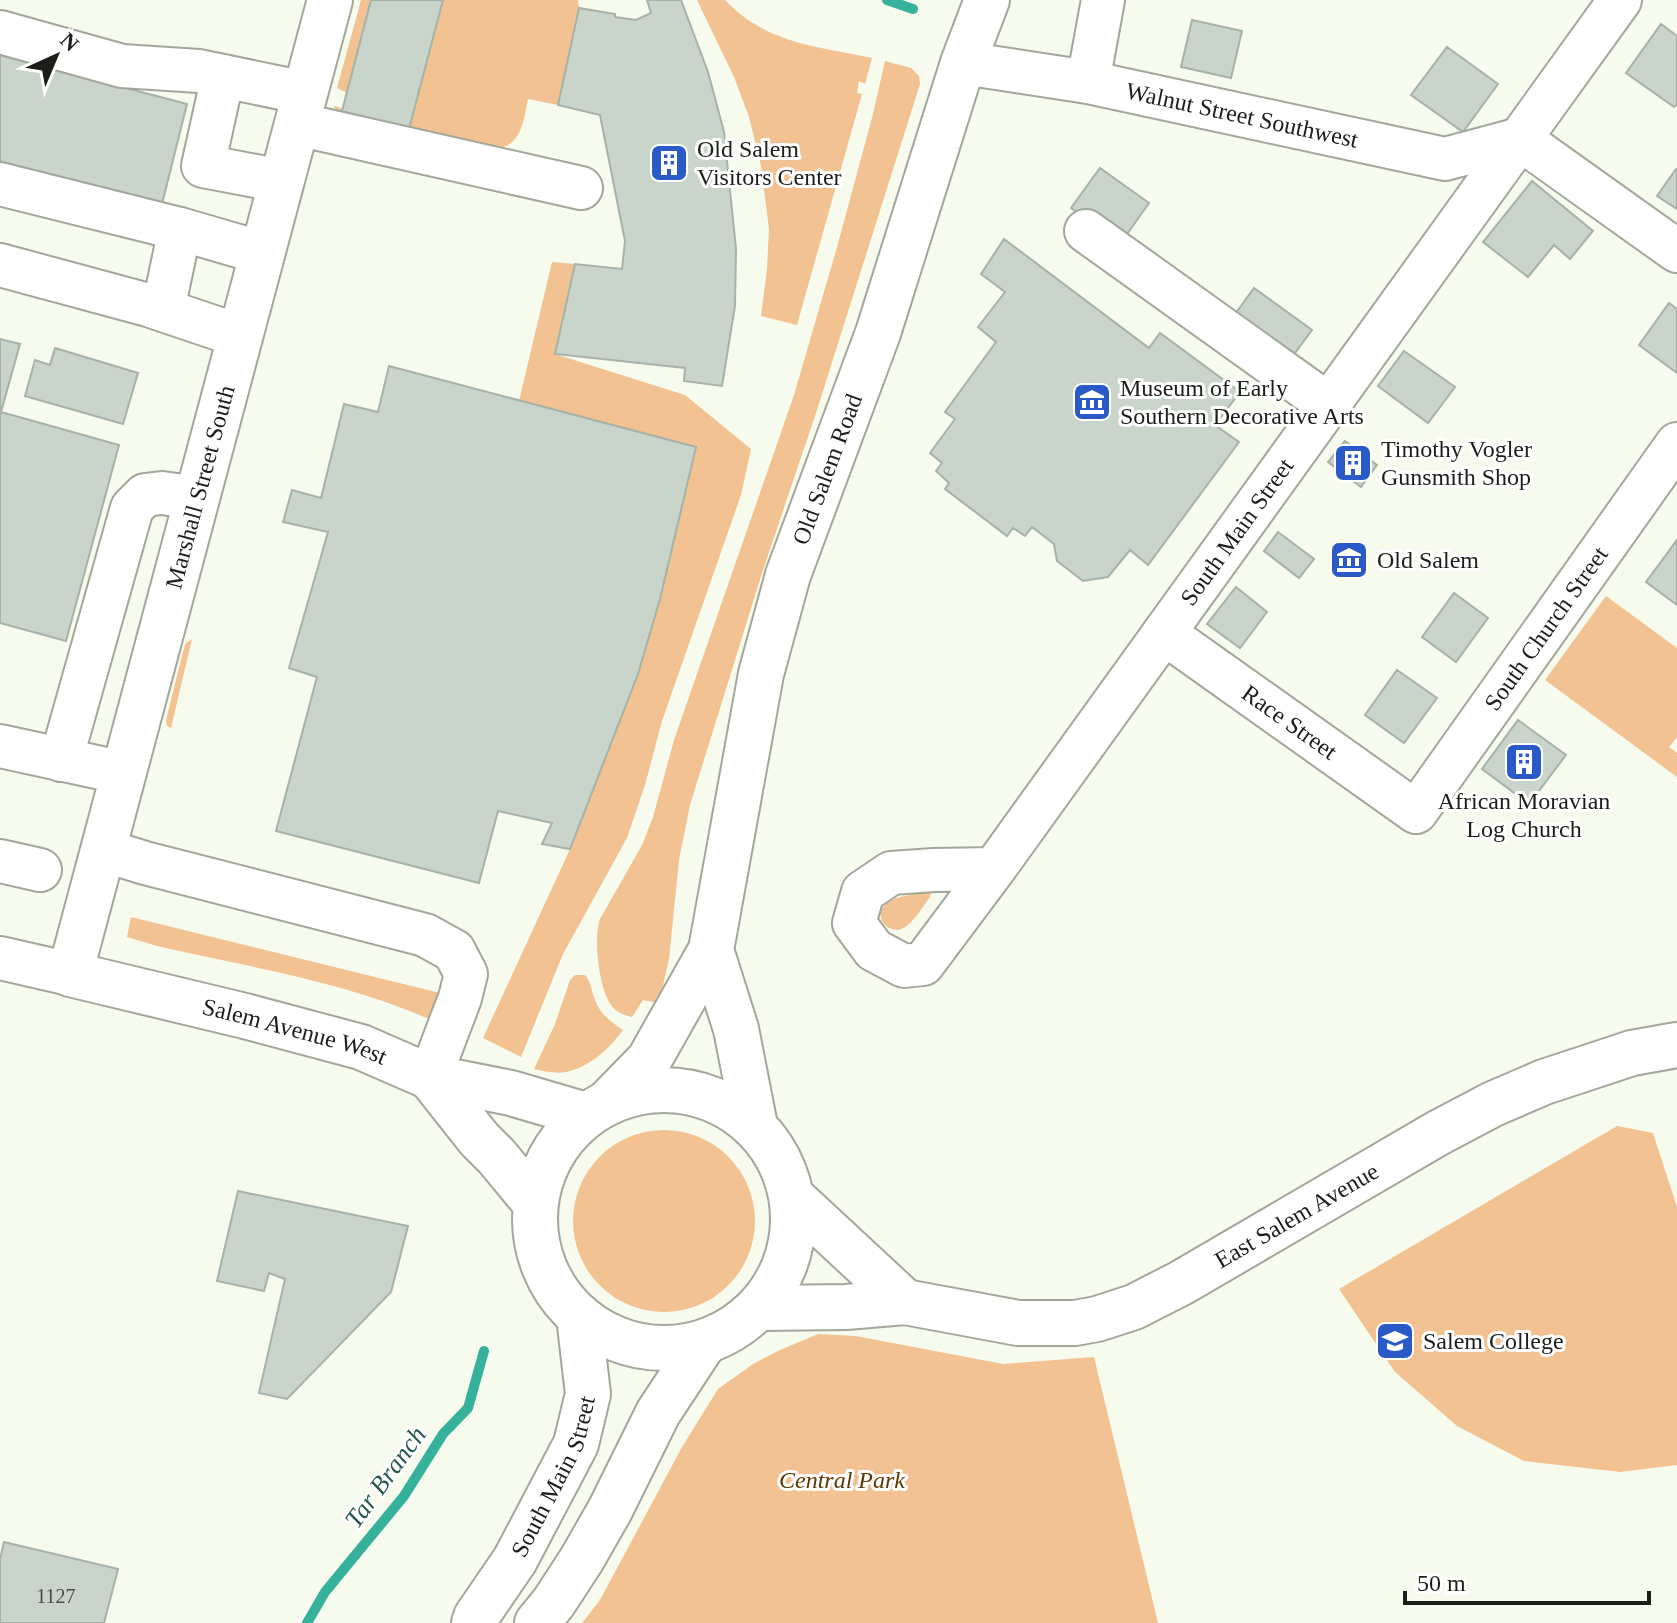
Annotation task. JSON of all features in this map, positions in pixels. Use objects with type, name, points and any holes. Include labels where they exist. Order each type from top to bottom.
[{"type":"main road","name":"Marshall Street South","points":[[70,974],[330,0]]},
{"type":"main road","name":"Old Salem Road","points":[[598,1108],[649,1060],[711,950],[761,674],[788,575],[878,333],[963,63],[987,0]]},
{"type":"main road","name":"Old Salem Road","points":[[711,950],[736,1029],[755,1126]]},
{"type":"main road","name":"Salem Avenue West","points":[[70,974],[361,1047],[430,1077],[598,1108]]},
{"type":"main road","name":"East Salem Avenue","points":[[759,1308],[846,1307],[905,1302],[1018,1323],[1075,1323],[1097,1319],[1134,1307],[1181,1283],[1493,1104],[1544,1082],[1632,1053],[1677,1045]]},
{"type":"main road","points":[[430,1077],[535,1203]]},
{"type":"main road","points":[[648,1090],[686,1091],[723,1104],[755,1126],[779,1159],[792,1197],[793,1237],[781,1275],[759,1308],[734,1329],[704,1343],[671,1349],[638,1346],[607,1336],[579,1317],[552,1285],[537,1246],[535,1203],[543,1169],[561,1139],[598,1108],[648,1090]]},
{"type":"main road","points":[[792,1197],[905,1302]]},
{"type":"main road","name":"South Main Street","points":[[474,1623],[515,1560],[576,1444],[588,1394],[579,1317]]},
{"type":"main road","points":[[537,1623],[582,1559],[657,1416],[704,1343]]},
{"type":"street","points":[[1088,82],[1103,0]]},
{"type":"street","name":"South Main Street","points":[[994,869],[1620,0]]},
{"type":"street","points":[[0,32],[122,66],[199,71],[223,76],[301,109],[581,188]]},
{"type":"street","name":"Walnut Street Southwest","points":[[963,63],[1088,82],[1445,159],[1520,139]]},
{"type":"street","points":[[223,76],[203,166],[282,181]]},
{"type":"street","points":[[1520,139],[1677,251]]},
{"type":"street","points":[[0,184],[262,253]]},
{"type":"street","points":[[163,310],[180,229]]},
{"type":"street","points":[[1086,231],[1329,405]]},
{"type":"street","points":[[0,265],[163,310],[240,336]]},
{"type":"street","name":"South Church Street","points":[[1416,812],[1677,444]]},
{"type":"street","points":[[61,760],[132,508],[145,495],[162,493],[197,498]]},
{"type":"street","name":"Race Street","points":[[1164,633],[1416,812]]},
{"type":"street","points":[[0,746],[124,773]]},
{"type":"street","points":[[103,850],[425,935],[454,951],[466,974],[430,1077]]},
{"type":"street","points":[[0,861],[40,870]]},
{"type":"street","name":"Salem Avenue West","points":[[0,958],[70,974]]},
{"type":"green space","points":[[361,0],[371,0],[347,93],[337,88]]},
{"type":"green space","points":[[443,0],[578,0],[579,8],[558,105],[528,99],[520,130],[505,146],[489,147],[465,140],[463,146],[341,114],[334,108],[342,111]]},
{"type":"green space","points":[[697,0],[725,0],[741,15],[775,35],[872,58],[865,84],[859,81],[857,93],[862,94],[797,325],[761,316],[769,229],[761,166],[749,117],[734,77]]},
{"type":"green space","points":[[885,61],[911,68],[919,76],[920,84],[690,805],[679,860],[669,959],[659,1003],[643,1000],[632,1017],[613,1007],[603,987],[597,950],[600,919],[642,845],[653,817],[674,740],[794,395],[837,247]]},
{"type":"green space","points":[[552,262],[575,264],[555,354],[685,395],[751,449],[741,495],[662,721],[627,838],[563,954],[521,1057],[483,1038],[570,849],[638,674],[660,599],[695,448],[519,401]]},
{"type":"green space","points":[[1606,596],[1677,648],[1677,737],[1669,747],[1677,753],[1677,777],[1545,680]]},
{"type":"green space","points":[[192,639],[171,728],[166,720],[184,648]]},
{"type":"green space","points":[[927,889],[931,891],[930,897],[909,924],[894,930],[885,925],[881,915],[885,905],[894,899]]},
{"type":"green space","points":[[131,917],[440,993],[429,1019],[329,985],[127,937]]},
{"type":"green space","points":[[575,975],[585,975],[600,1009],[623,1030],[591,1062],[575,1070],[562,1073],[534,1069],[555,1024],[570,980]]},
{"type":"green space","points":[[1617,1126],[1653,1133],[1677,1207],[1677,1465],[1620,1472],[1524,1461],[1457,1426],[1395,1372],[1339,1289]]},
{"type":"green space","points":[[664,1130],[699,1137],[728,1157],[748,1186],[755,1221],[748,1256],[728,1285],[699,1305],[664,1312],[629,1305],[600,1285],[580,1256],[573,1221],[580,1186],[600,1157],[629,1137]]},
{"type":"green space","name":"Central Park","points":[[818,1334],[856,1336],[1003,1364],[1094,1357],[1158,1623],[582,1623],[600,1600],[682,1447],[718,1389],[753,1364]]},
{"type":"building","points":[[371,0],[443,0],[409,129],[342,111]]},
{"type":"building","name":"Old Salem Visitors Center","points":[[647,0],[681,0],[708,72],[724,132],[736,249],[735,306],[722,386],[684,381],[685,368],[555,354],[575,264],[622,269],[625,241],[600,115],[558,105],[579,8],[636,20],[651,13]]},
{"type":"building","points":[[1192,20],[1242,31],[1231,78],[1181,67]]},
{"type":"building","points":[[1661,24],[1677,36],[1677,104],[1674,107],[1626,73]]},
{"type":"building","points":[[1447,47],[1498,84],[1463,132],[1411,95]]},
{"type":"building","points":[[0,55],[187,104],[162,204],[0,162]]},
{"type":"building","points":[[1100,168],[1149,203],[1120,244],[1071,208]]},
{"type":"building","points":[[1677,170],[1677,209],[1657,196]]},
{"type":"building","points":[[1532,181],[1593,231],[1570,259],[1554,245],[1528,277],[1483,242]]},
{"type":"building","name":"Museum of Early Southern Decorative Arts","points":[[1004,239],[1149,348],[1160,333],[1240,392],[1215,425],[1239,442],[1148,565],[1130,550],[1108,577],[1083,581],[1057,561],[1054,544],[1032,527],[1025,536],[1013,528],[1007,536],[945,489],[949,483],[936,471],[942,463],[930,453],[955,419],[945,412],[996,342],[978,327],[1005,292],[981,274]]},
{"type":"building","points":[[1254,288],[1312,330],[1286,365],[1228,324]]},
{"type":"building","points":[[1669,303],[1677,309],[1677,373],[1639,345]]},
{"type":"building","points":[[0,339],[20,344],[1,412],[119,445],[66,641],[0,623]]},
{"type":"building","points":[[55,348],[138,373],[123,424],[25,396],[35,360],[50,365]]},
{"type":"building","points":[[1404,351],[1455,387],[1428,423],[1378,386]]},
{"type":"building","points":[[389,366],[696,447],[660,599],[638,674],[570,849],[542,844],[552,823],[498,811],[479,883],[276,831],[317,677],[289,668],[328,532],[283,522],[292,490],[321,498],[344,404],[378,412]]},
{"type":"building","name":"Timothy Vogler Gunsmith Shop","points":[[1345,441],[1377,465],[1361,487],[1328,462]]},
{"type":"building","points":[[1278,532],[1314,559],[1299,578],[1264,551]]},
{"type":"building","points":[[1677,540],[1677,605],[1646,582]]},
{"type":"building","points":[[1236,587],[1267,612],[1240,648],[1207,624]]},
{"type":"building","points":[[1454,593],[1488,618],[1456,662],[1422,637]]},
{"type":"building","points":[[1397,670],[1437,698],[1404,743],[1365,715]]},
{"type":"building","name":"African Moravian Log Church","points":[[1518,720],[1566,755],[1529,804],[1482,769]]},
{"type":"building","points":[[238,1191],[408,1226],[391,1292],[287,1399],[259,1393],[285,1279],[269,1273],[264,1291],[217,1281]]},
{"type":"building","points":[[4,1542],[118,1569],[104,1623],[0,1623],[0,1559]]},
{"type":"waterway","name":"Tar Branch","points":[[887,0],[913,9]]},
{"type":"waterway","name":"Tar Branch","points":[[307,1623],[325,1592],[404,1496],[443,1434],[468,1408],[484,1351]]},
{"type":"place","name":"Old Salem Visitors Center","points":[[669,163]]},
{"type":"place","name":"Museum of Early Southern Decorative Arts","points":[[1092,402]]},
{"type":"place","name":"Timothy Vogler Gunsmith Shop","points":[[1353,463]]},
{"type":"place","name":"Old Salem","points":[[1349,560]]},
{"type":"place","name":"African Moravian Log Church","points":[[1524,762]]},
{"type":"place","name":"Salem College","points":[[1395,1341]]}]
